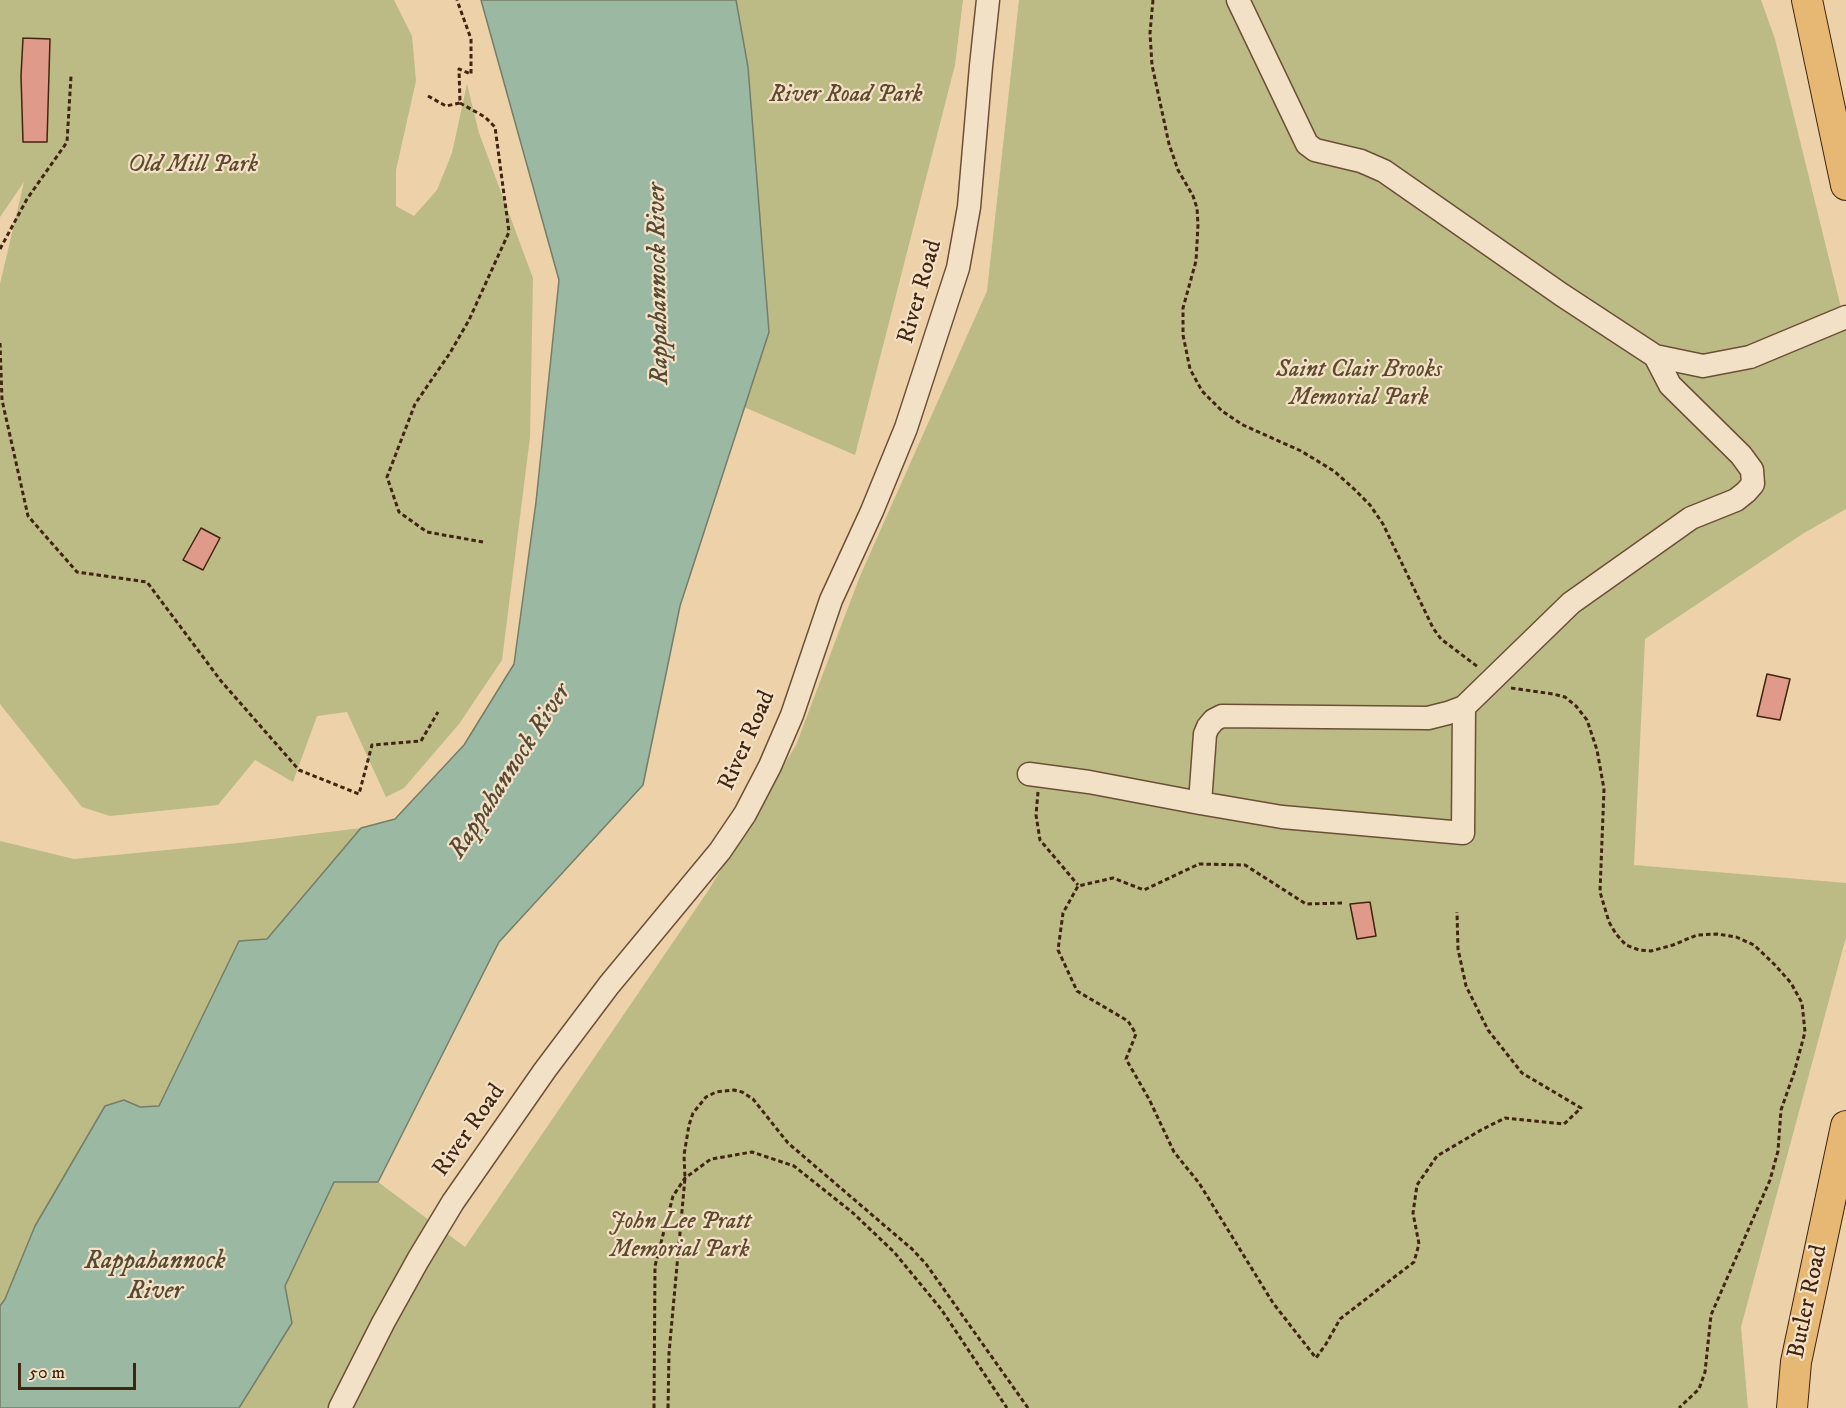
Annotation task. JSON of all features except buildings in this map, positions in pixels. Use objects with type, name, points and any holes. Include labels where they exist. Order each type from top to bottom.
[{"type":"main road","points":[[1807,0],[1846,185]]},
{"type":"main road","name":"Butler Road","points":[[1792,1408],[1796,1362],[1846,1126]]},
{"type":"street","name":"River Road","points":[[340,1408],[383,1323],[453,1202],[545,1070],[609,985],[720,851],[745,814],[770,766],[792,715],[831,600],[872,511],[906,428],[958,268],[969,207],[988,0]]},
{"type":"street","points":[[1238,0],[1306,144],[1315,150],[1361,161],[1384,171],[1562,295],[1655,356],[1703,366],[1750,357],[1846,317]]},
{"type":"street","points":[[1200,803],[1205,734],[1214,720],[1222,716],[1428,718],[1464,707],[1571,603],[1691,518],[1736,500],[1746,492],[1753,484],[1752,470],[1741,455],[1670,385],[1655,356]]},
{"type":"street","points":[[1034,775],[1089,782],[1282,817],[1463,833],[1464,707]]},
{"type":"path","points":[[457,0],[471,39],[471,74],[459,69],[460,104]]},
{"type":"path","points":[[1153,0],[1150,33],[1155,76],[1169,144],[1178,170],[1197,208],[1196,261],[1183,308],[1183,335],[1190,369],[1202,391],[1222,411],[1244,425],[1301,451],[1334,471],[1370,505],[1383,524],[1433,628],[1441,639],[1504,685],[1518,690],[1553,694],[1565,698],[1576,706],[1587,720],[1597,750],[1604,789],[1600,892],[1609,922],[1626,945],[1639,950],[1651,951],[1697,935],[1717,934],[1736,937],[1754,945],[1791,983],[1802,1004],[1805,1032],[1781,1110],[1778,1151],[1770,1180],[1711,1315],[1705,1372],[1699,1389],[1679,1408]]},
{"type":"path","points":[[0,249],[27,199],[66,142],[71,76]]},
{"type":"path","points":[[428,96],[446,106],[460,104],[484,117],[495,127],[509,232],[469,320],[450,353],[415,404],[387,477],[399,512],[427,532],[483,542]]},
{"type":"path","points":[[0,343],[2,400],[28,516],[77,572],[147,582],[221,681],[299,770],[359,794],[372,745],[421,741],[438,712]]},
{"type":"path","points":[[1034,775],[1040,840],[1078,886]]},
{"type":"path","points":[[1342,903],[1306,904],[1245,865],[1199,864],[1144,890],[1113,878],[1078,886],[1063,913],[1058,950],[1077,991],[1128,1021],[1136,1034],[1126,1059],[1149,1099],[1174,1152],[1199,1183],[1273,1303],[1316,1358],[1340,1318],[1414,1262],[1419,1244],[1413,1213],[1417,1185],[1437,1156],[1505,1118],[1564,1124],[1581,1108],[1522,1073],[1488,1030],[1466,986],[1458,949],[1457,912]]},
{"type":"path","points":[[668,1408],[669,1353],[685,1178],[684,1155],[689,1125],[699,1104],[706,1097],[724,1090],[734,1090],[748,1095],[788,1143],[919,1256],[1028,1408]]},
{"type":"path","points":[[654,1408],[655,1266],[673,1196],[685,1178],[711,1159],[752,1152],[794,1166],[853,1213],[894,1252],[940,1309],[1007,1408]]},
{"type":"green space","name":"Old Mill Park","points":[[0,0],[394,0],[412,36],[416,81],[396,170],[396,206],[414,216],[437,190],[452,153],[467,84],[479,133],[533,278],[530,437],[502,660],[459,724],[404,788],[386,797],[347,712],[317,716],[293,782],[255,760],[218,805],[110,816],[82,807],[0,704],[0,284],[24,182],[0,217]]},
{"type":"green space","name":"River Road Park","points":[[736,0],[963,0],[955,65],[855,455],[744,407],[769,332],[748,67]]},
{"type":"green space","points":[[1019,0],[1761,0],[1775,39],[1846,328],[1846,509],[1804,533],[1645,639],[1634,865],[1846,883],[1846,937],[1741,1327],[1748,1408],[239,1408],[292,1323],[285,1286],[334,1181],[378,1182],[465,1247],[708,891],[796,745],[860,576],[987,291]]},
{"type":"green space","points":[[361,828],[267,939],[159,1106],[140,1107],[124,1100],[0,1306],[0,841],[74,859],[239,843]]},
{"type":"water","name":"Rappahannock River","points":[[481,0],[736,0],[748,67],[769,332],[680,606],[643,785],[499,942],[378,1182],[334,1182],[285,1286],[292,1323],[239,1408],[0,1408],[0,1306],[35,1226],[105,1106],[124,1100],[140,1107],[159,1106],[239,941],[267,939],[361,828],[395,819],[464,745],[514,664],[536,502],[559,280]]},
{"type":"park label","name":"Saint Clair Brooks Memorial Park","points":[[1359,385]]},
{"type":"park label","name":"John Lee Pratt Memorial Park","points":[[680,1237]]}]
